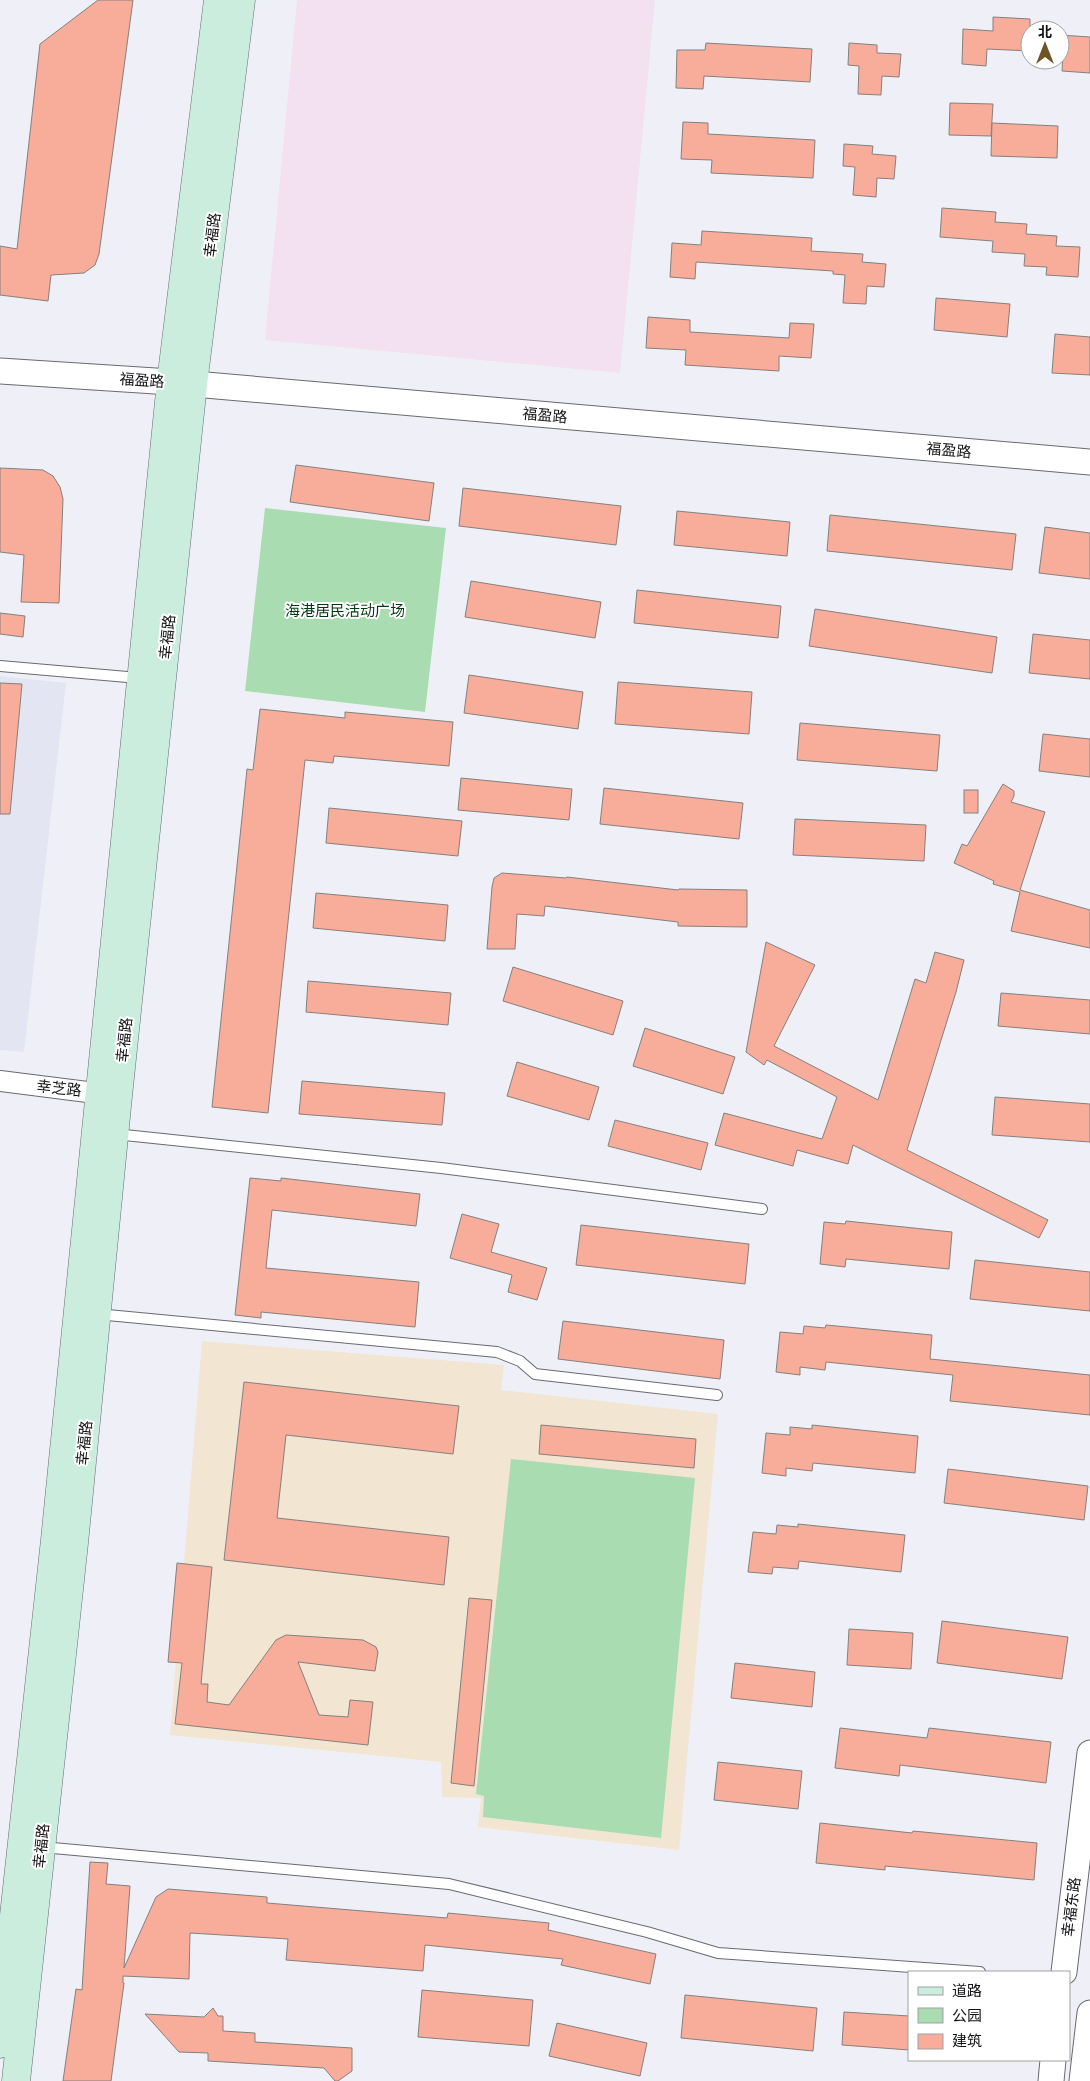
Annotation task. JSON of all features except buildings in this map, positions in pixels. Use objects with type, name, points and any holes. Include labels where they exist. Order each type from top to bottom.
[{"type":"main road","name":"幸福路","points":[[16,2081],[11,1986],[54,1550],[108,1094],[182,383],[218,0]]},
{"type":"main road","name":"幸福路","points":[[0,2044],[41,1847],[97,1314],[115,1134],[108,1094],[140,678],[182,383],[241,0]]},
{"type":"street","name":"福盈路","points":[[0,371],[182,383],[1090,462]]},
{"type":"street","name":"幸芝路","points":[[0,1081],[108,1094]]},
{"type":"street","name":"幸福东路","points":[[1064,1971],[1090,1753]]},
{"type":"street","points":[[1082,2081],[1090,2013]]},
{"type":"street","points":[[1051,2081],[1053,2061]]},
{"type":"lane","points":[[0,666],[140,678]]},
{"type":"lane","points":[[115,1134],[441,1168],[762,1209]]},
{"type":"lane","points":[[97,1314],[497,1352],[520,1361],[535,1374],[716,1395]]},
{"type":"lane","points":[[41,1847],[449,1884],[647,1932],[718,1952],[967,1971]]},
{"type":"shaded area","points":[[297,0],[655,0],[620,373],[265,340]]},
{"type":"shaded area","points":[[0,676],[66,683],[24,1052],[0,1050]]},
{"type":"shaded area","points":[[202,1341],[504,1365],[501,1390],[718,1414],[679,1850],[478,1827],[481,1798],[442,1797],[441,1762],[170,1735]]},
{"type":"green space","name":"海港居民活动广场","points":[[265,508],[446,528],[425,712],[245,691]]},
{"type":"green space","points":[[511,1459],[695,1478],[661,1838],[483,1817],[484,1796],[476,1794]]}]
